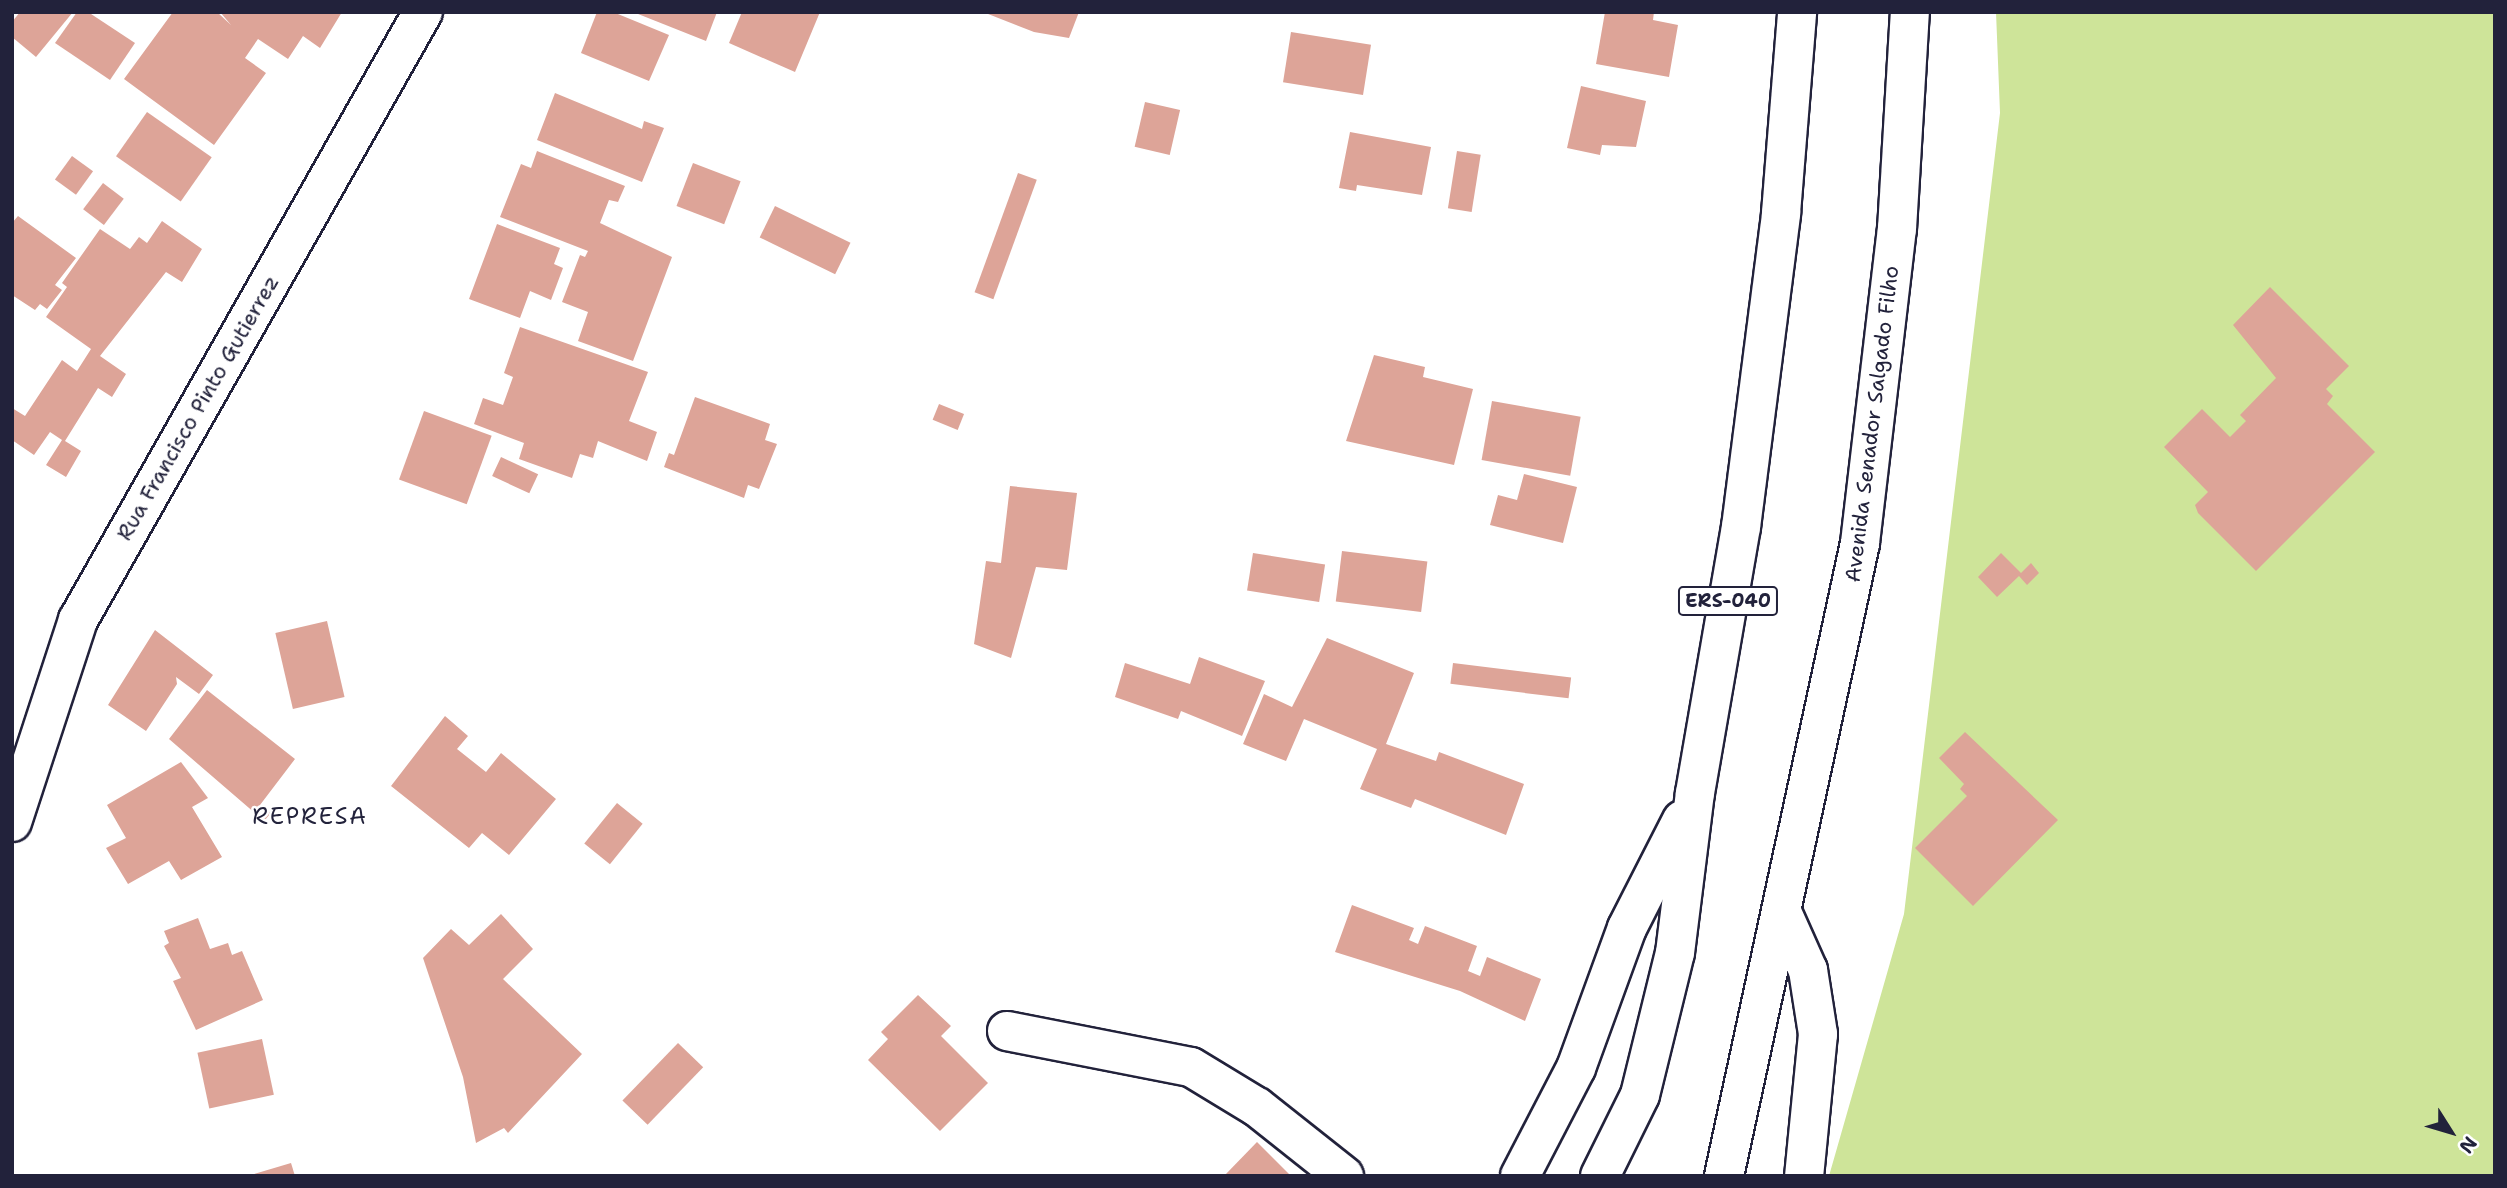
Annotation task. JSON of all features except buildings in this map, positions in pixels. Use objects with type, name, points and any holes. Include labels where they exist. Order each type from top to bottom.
[{"type":"main road","name":"Rua Francisco Pinto Gutierrez","points":[[12,822],[78,620],[423,12]]},
{"type":"main road","name":"ERS-040","points":[[1600,1176],[1640,1095],[1675,953],[1695,793],[1750,458],[1782,213],[1797,12]]},
{"type":"main road","name":"Avenida Senador Salgado Filho","points":[[1724,1176],[1860,543],[1896,229],[1910,12]]},
{"type":"main road","points":[[1520,1176],[1576,1068],[1628,928],[1695,793]]},
{"type":"main road","points":[[1782,912],[1808,970],[1818,1034],[1804,1176]]},
{"type":"main road","points":[[1007,1031],[1191,1067],[1258,1107],[1344,1176]]},
{"type":"green space","points":[[1996,12],[2495,12],[2495,1176],[1829,1176],[1904,914],[2000,113]]},
{"type":"district","name":"REPRESA","points":[[310,816]]}]
